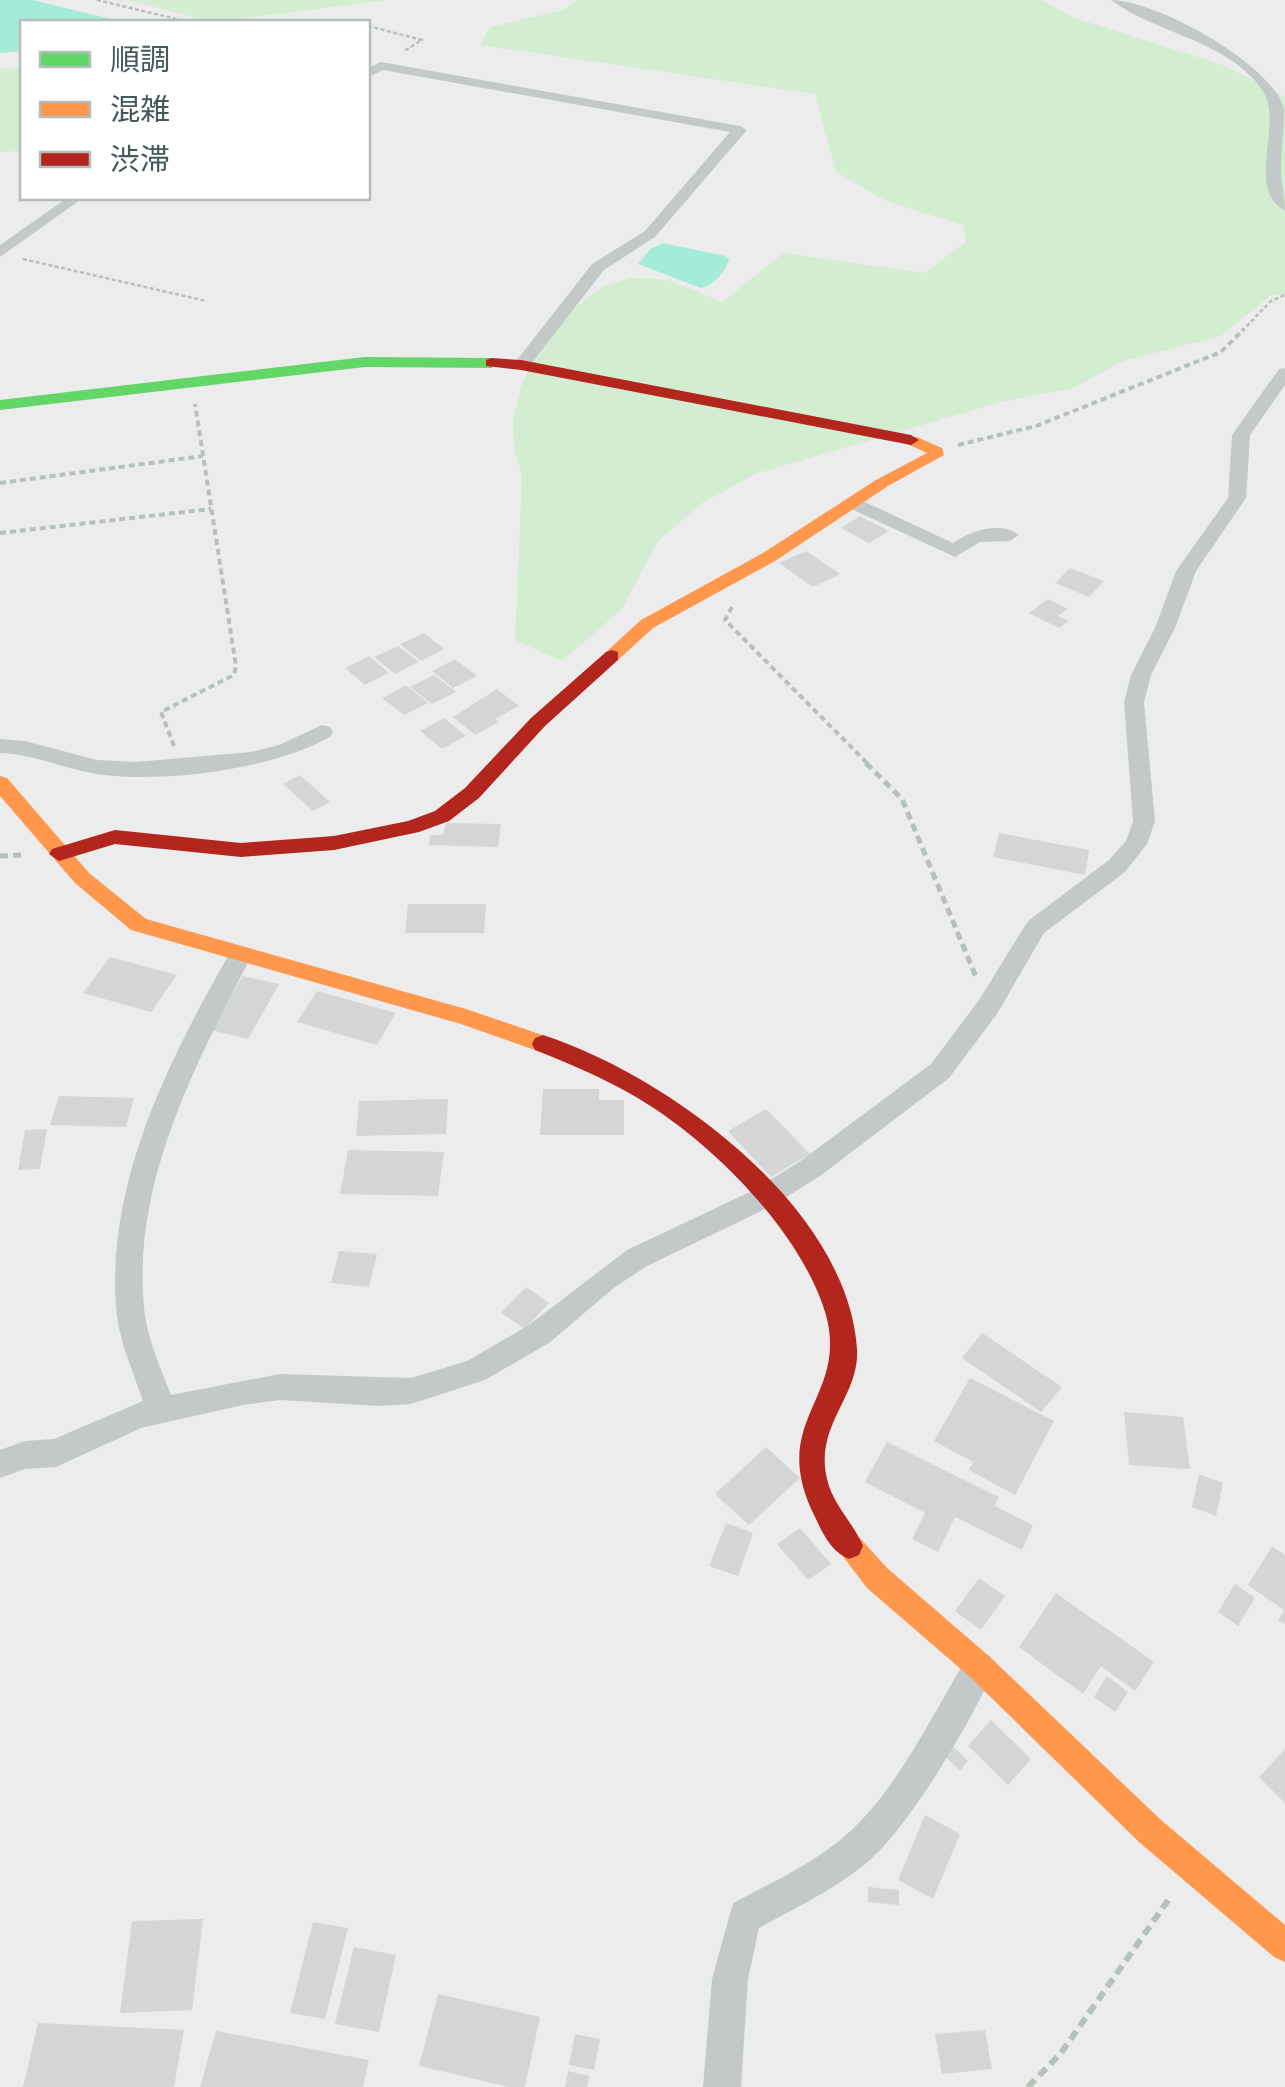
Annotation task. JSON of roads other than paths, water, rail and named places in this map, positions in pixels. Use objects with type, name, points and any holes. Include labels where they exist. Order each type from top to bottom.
[{"type":"street","points":[[1117,0],[1195,37],[1252,72],[1270,89],[1278,108],[1271,182],[1285,206]]},
{"type":"street","points":[[374,70],[740,130],[650,234],[598,267],[521,364]]},
{"type":"street","points":[[0,252],[73,200]]},
{"type":"street","points":[[0,404],[365,362],[452,360],[521,364],[920,442],[936,451],[936,455],[721,584],[646,624],[538,722],[472,793],[442,816],[412,827],[334,842],[241,850],[115,838],[59,854]]},
{"type":"street","points":[[0,1464],[26,1455],[56,1452],[161,1410],[280,1387],[378,1393],[411,1391],[475,1371],[539,1334],[605,1279],[637,1258],[763,1198],[811,1168],[940,1071],[988,1007],[1036,927],[1117,866],[1136,844],[1144,821],[1134,702],[1141,675],[1186,571],[1237,498],[1241,435],[1285,373]]},
{"type":"street","points":[[852,502],[954,551],[975,536],[1010,536]]},
{"type":"street","points":[[0,746],[27,746],[118,770],[229,764],[275,755],[322,732]]},
{"type":"street","points":[[0,783],[59,854],[119,913],[139,925],[492,1026],[599,1068],[655,1097],[732,1157],[763,1198],[804,1241],[823,1275],[843,1329],[845,1350],[838,1380],[808,1442],[812,1482],[856,1560],[886,1590],[980,1666],[1188,1863],[1285,1946]]},
{"type":"street","points":[[161,1410],[131,1312],[128,1276],[139,1197],[169,1099],[240,955]]},
{"type":"street","points":[[722,2087],[730,2003],[728,1972],[746,1916],[815,1878],[860,1846],[908,1787],[980,1666]]}]
